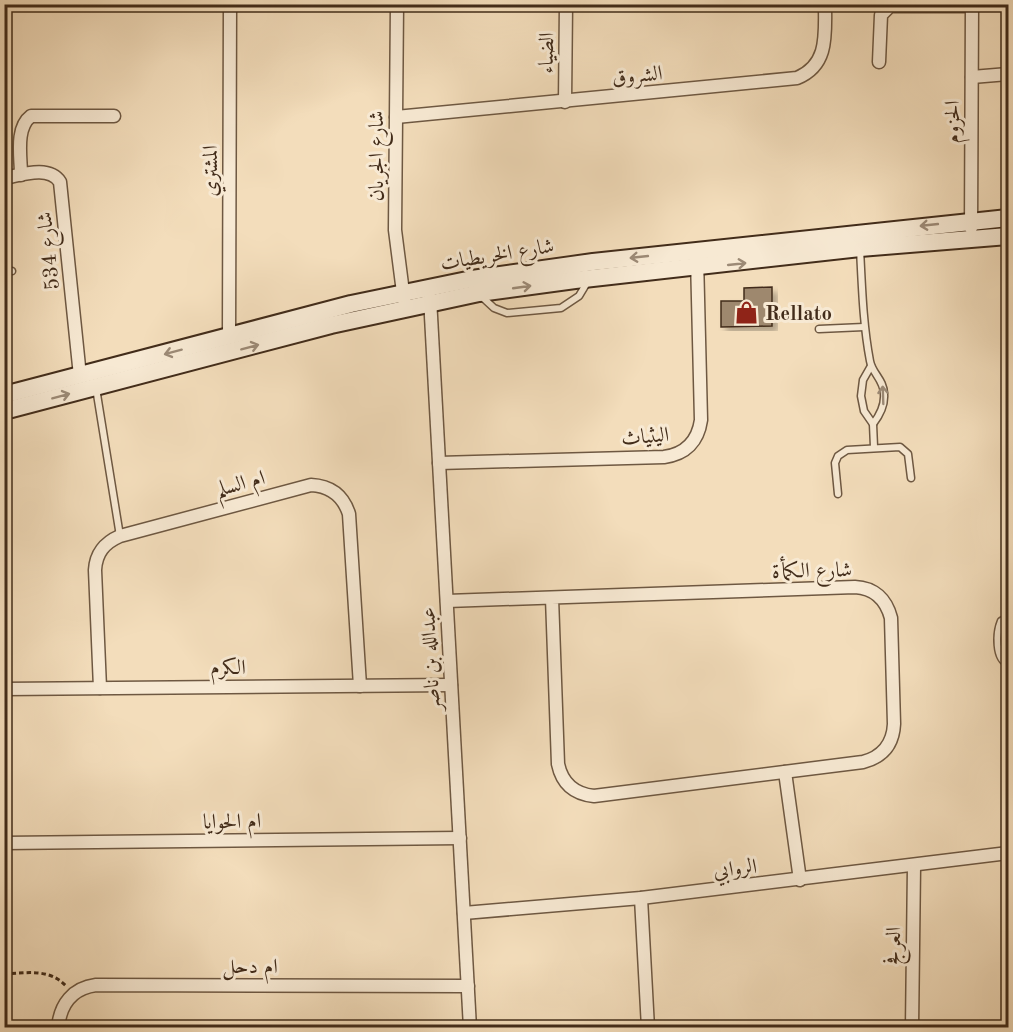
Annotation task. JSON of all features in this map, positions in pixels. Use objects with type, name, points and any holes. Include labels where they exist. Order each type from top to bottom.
[{"type":"street","name":"المشتري","points":[[228,337],[230,4]]},
{"type":"street","name":"شارع الجريان","points":[[397,4],[395,238],[404,300]]},
{"type":"street","name":"الضياء","points":[[565,102],[566,4]]},
{"type":"street","name":"الشروق","points":[[396,117],[796,78],[810,71],[823,53],[825,4]]},
{"type":"street","points":[[879,63],[881,15],[890,6],[972,5]]},
{"type":"street","name":"الحزوم","points":[[970,239],[972,5]]},
{"type":"street","points":[[972,77],[1008,74]]},
{"type":"street","points":[[21,175],[21,131],[24,122],[31,116],[114,116]]},
{"type":"street","name":"شارع 534","points":[[4,178],[50,173],[60,182],[80,376]]},
{"type":"street","name":"شارع الخريطيات","points":[[430,295],[479,293],[971,221],[1008,218]]},
{"type":"street","name":"شارع الخريطيات","points":[[4,396],[228,337],[430,295],[534,269],[697,260],[1008,236]]},
{"type":"street","name":"اليثياث","points":[[439,463],[664,457],[687,448],[697,436],[701,420],[697,260]]},
{"type":"street","name":"عبدالله بن ناصر","points":[[430,295],[470,1028]]},
{"type":"street","name":"شارع الخريطيات","points":[[4,411],[404,300]]},
{"type":"street","name":"ام السلم","points":[[100,688],[95,564],[104,546],[120,536],[303,486],[318,485],[332,490],[343,500],[350,521],[360,686]]},
{"type":"street","name":"شارع الكمأة","points":[[447,601],[855,587],[876,593],[886,604],[891,618],[894,724],[888,746],[877,757],[863,762],[594,796],[585,795],[570,787],[564,780],[558,764],[552,598]]},
{"type":"street","name":"الكرم","points":[[4,689],[451,685]]},
{"type":"street","points":[[785,772],[800,880]]},
{"type":"street","name":"ام الحوايا","points":[[4,843],[460,838]]},
{"type":"street","name":"الروابي","points":[[464,913],[641,898],[1008,853]]},
{"type":"street","name":"العرفج","points":[[912,1028],[914,866]]},
{"type":"street","points":[[641,898],[648,1028]]},
{"type":"street","name":"ام دحل","points":[[72,995],[83,988],[96,985],[468,986]]},
{"type":"street","points":[[58,1028],[60,1012],[72,995]]},
{"type":"lane","points":[[860,248],[864,327],[871,366],[880,379],[885,395],[882,410],[873,424]]},
{"type":"lane","points":[[479,293],[494,308],[507,313],[561,308],[579,296],[589,278]]},
{"type":"lane","points":[[819,329],[864,327]]},
{"type":"lane","points":[[871,366],[863,380],[861,396],[864,411],[873,424],[874,447]]},
{"type":"lane","points":[[96,387],[120,536]]},
{"type":"lane","points":[[838,494],[835,463],[838,456],[847,450],[874,447],[903,449],[908,454],[911,478]]},
{"type":"lane","points":[[1008,617],[1001,621],[998,627],[999,655],[1002,661],[1008,664]]},
{"type":"path","points":[[4,974],[36,972],[52,975],[65,984],[72,995]]},
{"type":"building","name":"Rellato","points":[[772,287],[772,326],[721,327],[721,301],[744,301],[744,288]]},
{"type":"place","name":"Rellato","points":[[747,313]]}]
